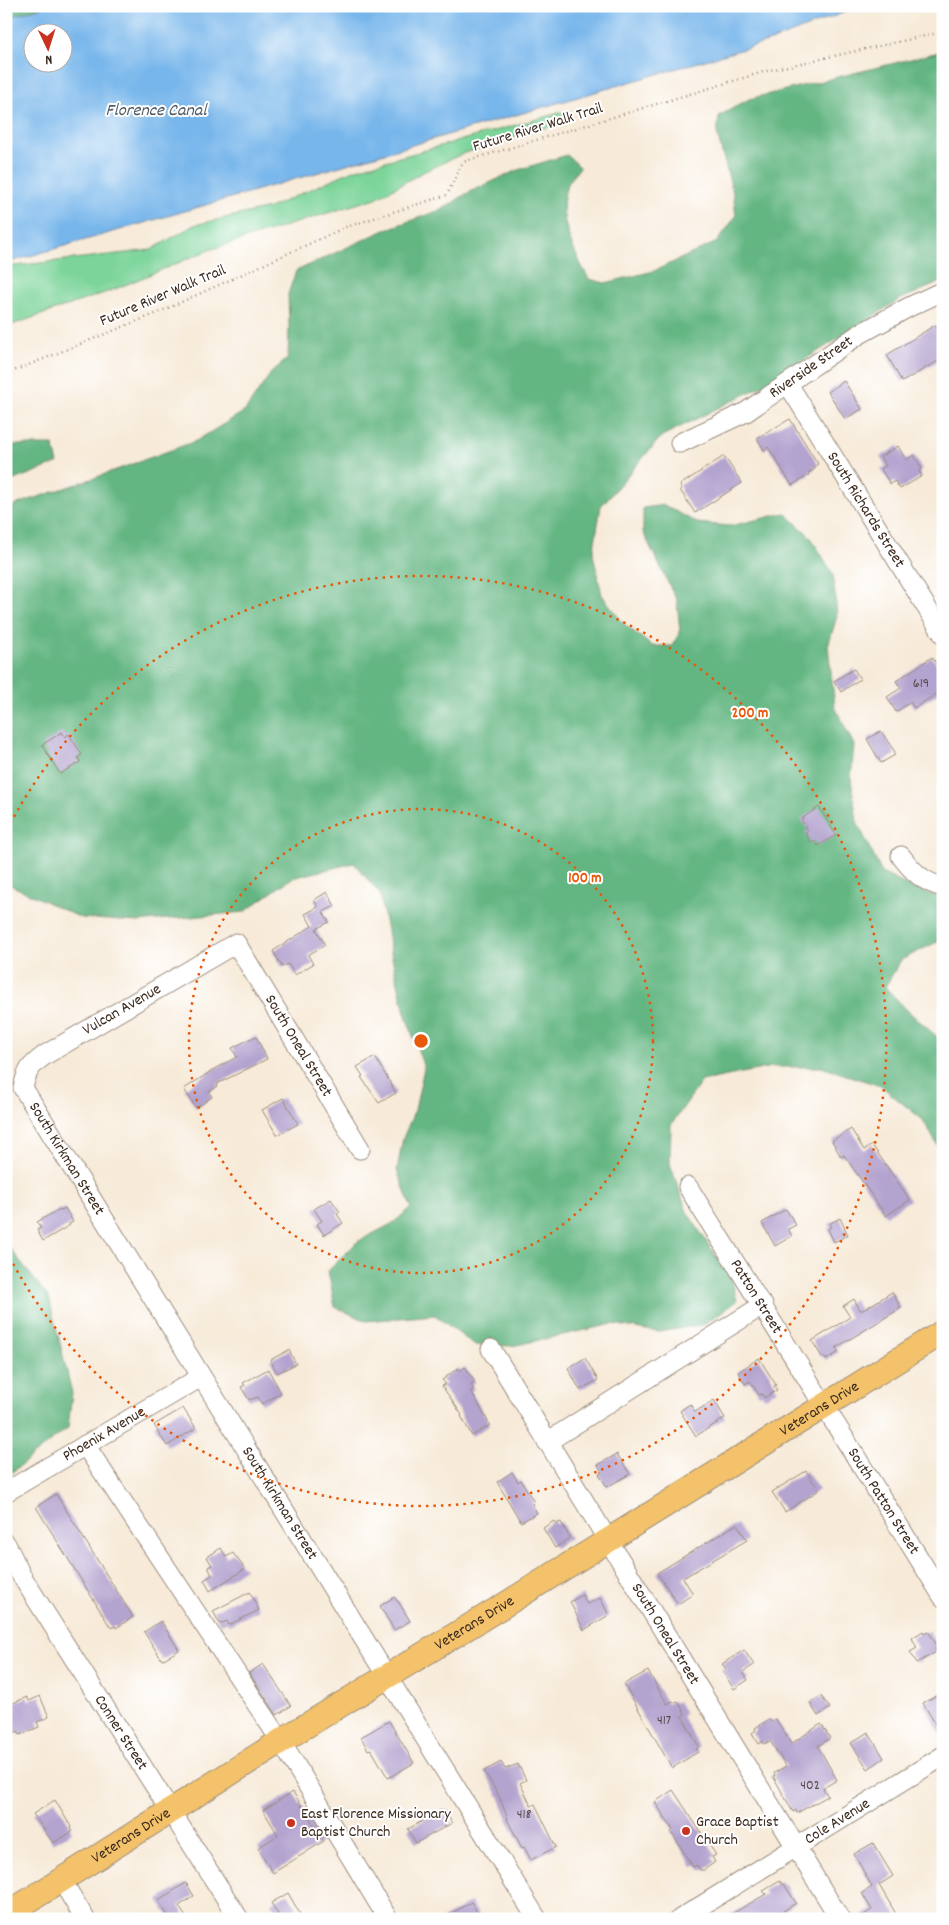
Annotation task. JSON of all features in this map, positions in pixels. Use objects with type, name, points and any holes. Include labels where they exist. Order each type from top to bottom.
[{"type":"main road","name":"Veterans Drive","points":[[6,1915],[281,1741],[943,1332]]},
{"type":"street","name":"Riverside Street","points":[[680,443],[746,412],[858,335],[908,307],[943,291]]},
{"type":"street","name":"South Richards Street","points":[[788,384],[943,634]]},
{"type":"street","points":[[901,856],[913,872],[930,884],[943,887]]},
{"type":"street","name":"Vulcan Avenue","points":[[23,1088],[26,1074],[31,1066],[45,1055],[236,943]]},
{"type":"street","name":"South Oneal Street","points":[[236,943],[360,1149]]},
{"type":"street","name":"South Kirkman Street","points":[[23,1088],[537,1919]]},
{"type":"street","name":"Patton Street","points":[[688,1187],[825,1406]]},
{"type":"street","points":[[548,1442],[763,1305]]},
{"type":"street","name":"South Oneal Street","points":[[491,1349],[840,1919]]},
{"type":"street","name":"Phoenix Avenue","points":[[6,1492],[201,1377]]},
{"type":"street","name":"South Patton Street","points":[[825,1406],[943,1597]]},
{"type":"street","points":[[86,1445],[281,1741],[388,1919]]},
{"type":"street","name":"Conner Street","points":[[6,1544],[21,1575],[239,1919]]},
{"type":"street","name":"Cole Avenue","points":[[683,1918],[943,1756]]},
{"type":"street","points":[[62,1881],[85,1919]]},
{"type":"path","name":"Future River Walk Trail","points":[[6,374],[155,314],[346,227],[447,195],[463,162],[770,70],[943,32]]},
{"type":"green space","points":[[6,6],[46,6],[6,18]]},
{"type":"green space","points":[[943,51],[943,281],[899,300],[768,383],[662,436],[601,506],[593,554],[602,595],[623,623],[652,646],[672,646],[680,632],[677,601],[643,532],[643,508],[664,505],[697,523],[730,526],[785,513],[810,536],[833,574],[837,616],[828,646],[835,707],[854,745],[851,779],[857,822],[882,873],[912,888],[943,898],[943,939],[901,960],[885,987],[908,1011],[943,1042],[943,1155],[923,1120],[881,1086],[821,1067],[772,1067],[702,1081],[671,1125],[670,1164],[687,1212],[732,1280],[737,1301],[703,1325],[658,1332],[613,1324],[512,1346],[474,1345],[435,1315],[366,1321],[335,1307],[328,1271],[357,1242],[393,1223],[411,1208],[397,1170],[403,1138],[415,1110],[424,1068],[405,1013],[380,894],[354,863],[292,878],[244,912],[137,922],[81,918],[6,883],[6,508],[196,441],[245,411],[271,373],[288,358],[288,294],[296,271],[387,229],[443,209],[469,192],[518,170],[567,155],[580,167],[571,178],[564,197],[565,222],[573,247],[589,279],[605,283],[654,271],[717,242],[736,216],[733,193],[717,134],[719,116],[749,99]]},
{"type":"green space","points":[[563,112],[571,113],[560,123],[462,154],[425,171],[376,198],[209,250],[113,290],[6,327],[6,267],[151,250],[194,225],[269,208],[353,170]]},
{"type":"green space","points":[[6,445],[53,445],[58,463],[6,483]]},
{"type":"green space","points":[[6,1243],[49,1298],[72,1393],[68,1428],[6,1477]]},
{"type":"water","name":"Florence Canal","points":[[46,6],[861,6],[771,41],[6,263],[6,18]]},
{"type":"building","points":[[935,325],[943,337],[943,358],[902,382],[887,355]]},
{"type":"building","points":[[844,381],[862,409],[845,419],[828,392]]},
{"type":"building","points":[[790,419],[818,464],[814,467],[815,469],[808,473],[809,475],[792,485],[768,447],[764,450],[757,438]]},
{"type":"building","points":[[898,446],[906,460],[914,455],[922,469],[919,471],[922,476],[900,489],[895,481],[890,484],[881,469],[886,466],[880,457]]},
{"type":"building","points":[[724,456],[742,483],[695,513],[680,490],[682,489],[680,485]]},
{"type":"building","points":[[932,657],[943,674],[943,690],[914,708],[910,702],[896,712],[887,697],[901,688],[896,681]]},
{"type":"building","points":[[854,669],[860,679],[841,692],[834,681]]},
{"type":"building","points":[[881,731],[895,752],[895,755],[881,763],[867,739]]},
{"type":"building","points":[[62,732],[65,737],[69,734],[82,755],[78,757],[80,762],[60,774],[42,745]]},
{"type":"building","points":[[819,807],[836,835],[818,846],[815,841],[811,843],[805,832],[808,830],[801,819]]},
{"type":"building","points":[[327,892],[335,906],[323,912],[329,922],[316,929],[325,945],[308,955],[313,964],[295,975],[288,964],[282,967],[273,951],[312,926],[305,914],[318,907],[314,900]]},
{"type":"building","points":[[256,1036],[267,1059],[217,1084],[218,1086],[209,1092],[212,1097],[196,1108],[184,1089],[237,1057],[232,1048]]},
{"type":"building","points":[[375,1057],[396,1093],[379,1103],[361,1077],[363,1076],[357,1067]]},
{"type":"building","points":[[283,1098],[298,1124],[277,1135],[262,1110]]},
{"type":"building","points":[[851,1129],[864,1150],[872,1145],[910,1200],[886,1216],[844,1155],[841,1157],[832,1141]]},
{"type":"building","points":[[331,1199],[340,1212],[337,1214],[343,1223],[324,1235],[317,1224],[322,1221],[314,1209]]},
{"type":"building","points":[[65,1208],[73,1222],[43,1241],[37,1230],[41,1228],[37,1222]]},
{"type":"building","points":[[786,1209],[796,1225],[788,1229],[792,1236],[775,1246],[762,1223]]},
{"type":"building","points":[[840,1218],[848,1235],[834,1242],[828,1229],[831,1227],[829,1224]]},
{"type":"building","points":[[892,1292],[901,1308],[837,1347],[839,1352],[826,1360],[822,1357],[812,1341],[850,1317],[843,1306],[854,1299],[860,1310],[863,1310]]},
{"type":"building","points":[[289,1350],[296,1364],[277,1373],[270,1360]]},
{"type":"building","points":[[585,1358],[598,1380],[580,1390],[568,1368]]},
{"type":"building","points":[[759,1358],[776,1385],[774,1386],[777,1390],[764,1398],[762,1394],[759,1395],[750,1381],[745,1384],[738,1372]]},
{"type":"building","points":[[465,1367],[475,1382],[471,1385],[474,1389],[471,1391],[490,1425],[472,1436],[462,1415],[442,1386],[446,1384],[442,1380],[458,1368],[460,1371]]},
{"type":"building","points":[[268,1369],[281,1393],[262,1404],[258,1397],[249,1400],[241,1387],[245,1385],[243,1383]]},
{"type":"building","points":[[714,1400],[725,1418],[696,1436],[680,1411],[690,1404],[695,1412]]},
{"type":"building","points":[[183,1408],[196,1428],[167,1446],[154,1425]]},
{"type":"building","points":[[617,1454],[630,1474],[607,1487],[599,1474],[602,1472],[598,1465]]},
{"type":"building","points":[[806,1471],[819,1490],[785,1512],[772,1492]]},
{"type":"building","points":[[512,1472],[518,1482],[521,1480],[534,1502],[532,1504],[537,1513],[521,1522],[497,1482]]},
{"type":"building","points":[[56,1494],[133,1617],[116,1628],[115,1626],[111,1628],[36,1507]]},
{"type":"building","points":[[554,1521],[556,1524],[561,1522],[570,1538],[555,1548],[543,1528]]},
{"type":"building","points":[[737,1524],[747,1540],[683,1578],[693,1594],[678,1604],[657,1573]]},
{"type":"building","points":[[221,1548],[226,1557],[233,1553],[245,1569],[210,1591],[204,1580],[212,1575],[208,1567],[212,1565],[207,1557]]},
{"type":"building","points":[[250,1592],[259,1610],[229,1625],[227,1621],[220,1624],[213,1611]]},
{"type":"building","points":[[582,1595],[587,1604],[600,1598],[609,1615],[584,1630],[570,1602]]},
{"type":"building","points":[[394,1597],[410,1621],[394,1630],[380,1606]]},
{"type":"building","points":[[161,1621],[179,1650],[162,1660],[144,1632]]},
{"type":"building","points":[[923,1631],[924,1633],[928,1631],[938,1647],[935,1649],[936,1652],[917,1663],[910,1652],[917,1648],[912,1638]]},
{"type":"building","points":[[744,1650],[754,1665],[743,1672],[748,1680],[734,1689],[722,1671],[726,1669],[722,1664]]},
{"type":"building","points":[[263,1664],[291,1706],[277,1715],[249,1673]]},
{"type":"building","points":[[648,1671],[667,1704],[678,1701],[685,1714],[682,1716],[699,1747],[696,1749],[698,1752],[672,1768],[624,1684]]},
{"type":"building","points":[[943,1692],[943,1737],[923,1703]]},
{"type":"building","points":[[40,1696],[49,1717],[37,1722],[39,1727],[20,1735],[18,1731],[6,1737],[6,1706],[27,1697],[29,1701]]},
{"type":"building","points":[[821,1696],[830,1708],[818,1716],[810,1703]]},
{"type":"building","points":[[770,1719],[771,1722],[776,1719],[791,1744],[821,1724],[830,1738],[818,1746],[837,1780],[823,1788],[828,1796],[797,1813],[796,1810],[793,1812],[773,1776],[775,1775],[774,1773],[786,1766],[770,1741],[764,1744],[763,1741],[759,1744],[752,1733],[756,1730],[755,1728]]},
{"type":"building","points":[[389,1721],[414,1763],[388,1778],[371,1749],[368,1750],[361,1737]]},
{"type":"building","points":[[868,1732],[884,1758],[868,1769],[851,1743]]},
{"type":"building","points":[[501,1762],[505,1769],[518,1764],[526,1780],[520,1783],[531,1806],[535,1804],[556,1847],[531,1860],[524,1847],[522,1848],[507,1819],[499,1796],[484,1771]]},
{"type":"building","name":"Grace Baptist Church","points":[[673,1790],[716,1855],[712,1857],[715,1862],[704,1870],[700,1870],[697,1865],[693,1867],[655,1802]]},
{"type":"building","name":"East Florence Missionary Baptist Church","points":[[293,1792],[324,1841],[273,1873],[258,1848],[278,1835],[263,1810]]},
{"type":"building","points":[[55,1800],[72,1832],[53,1843],[33,1814]]},
{"type":"building","points":[[444,1809],[452,1823],[416,1843],[408,1829]]},
{"type":"building","points":[[873,1843],[893,1876],[879,1885],[899,1919],[857,1919],[872,1910],[862,1893],[872,1887],[854,1854]]},
{"type":"building","points":[[780,1881],[796,1903],[771,1919],[723,1919],[766,1894],[763,1891]]},
{"type":"building","points":[[186,1883],[194,1896],[179,1906],[187,1919],[170,1919],[158,1900]]},
{"type":"building","points":[[288,1893],[303,1919],[281,1919],[271,1903]]},
{"type":"building","points":[[471,1902],[481,1919],[442,1919]]},
{"type":"place","name":"East Florence Missionary Baptist Church","points":[[291,1823]]},
{"type":"place","name":"Grace Baptist Church","points":[[686,1831]]}]
